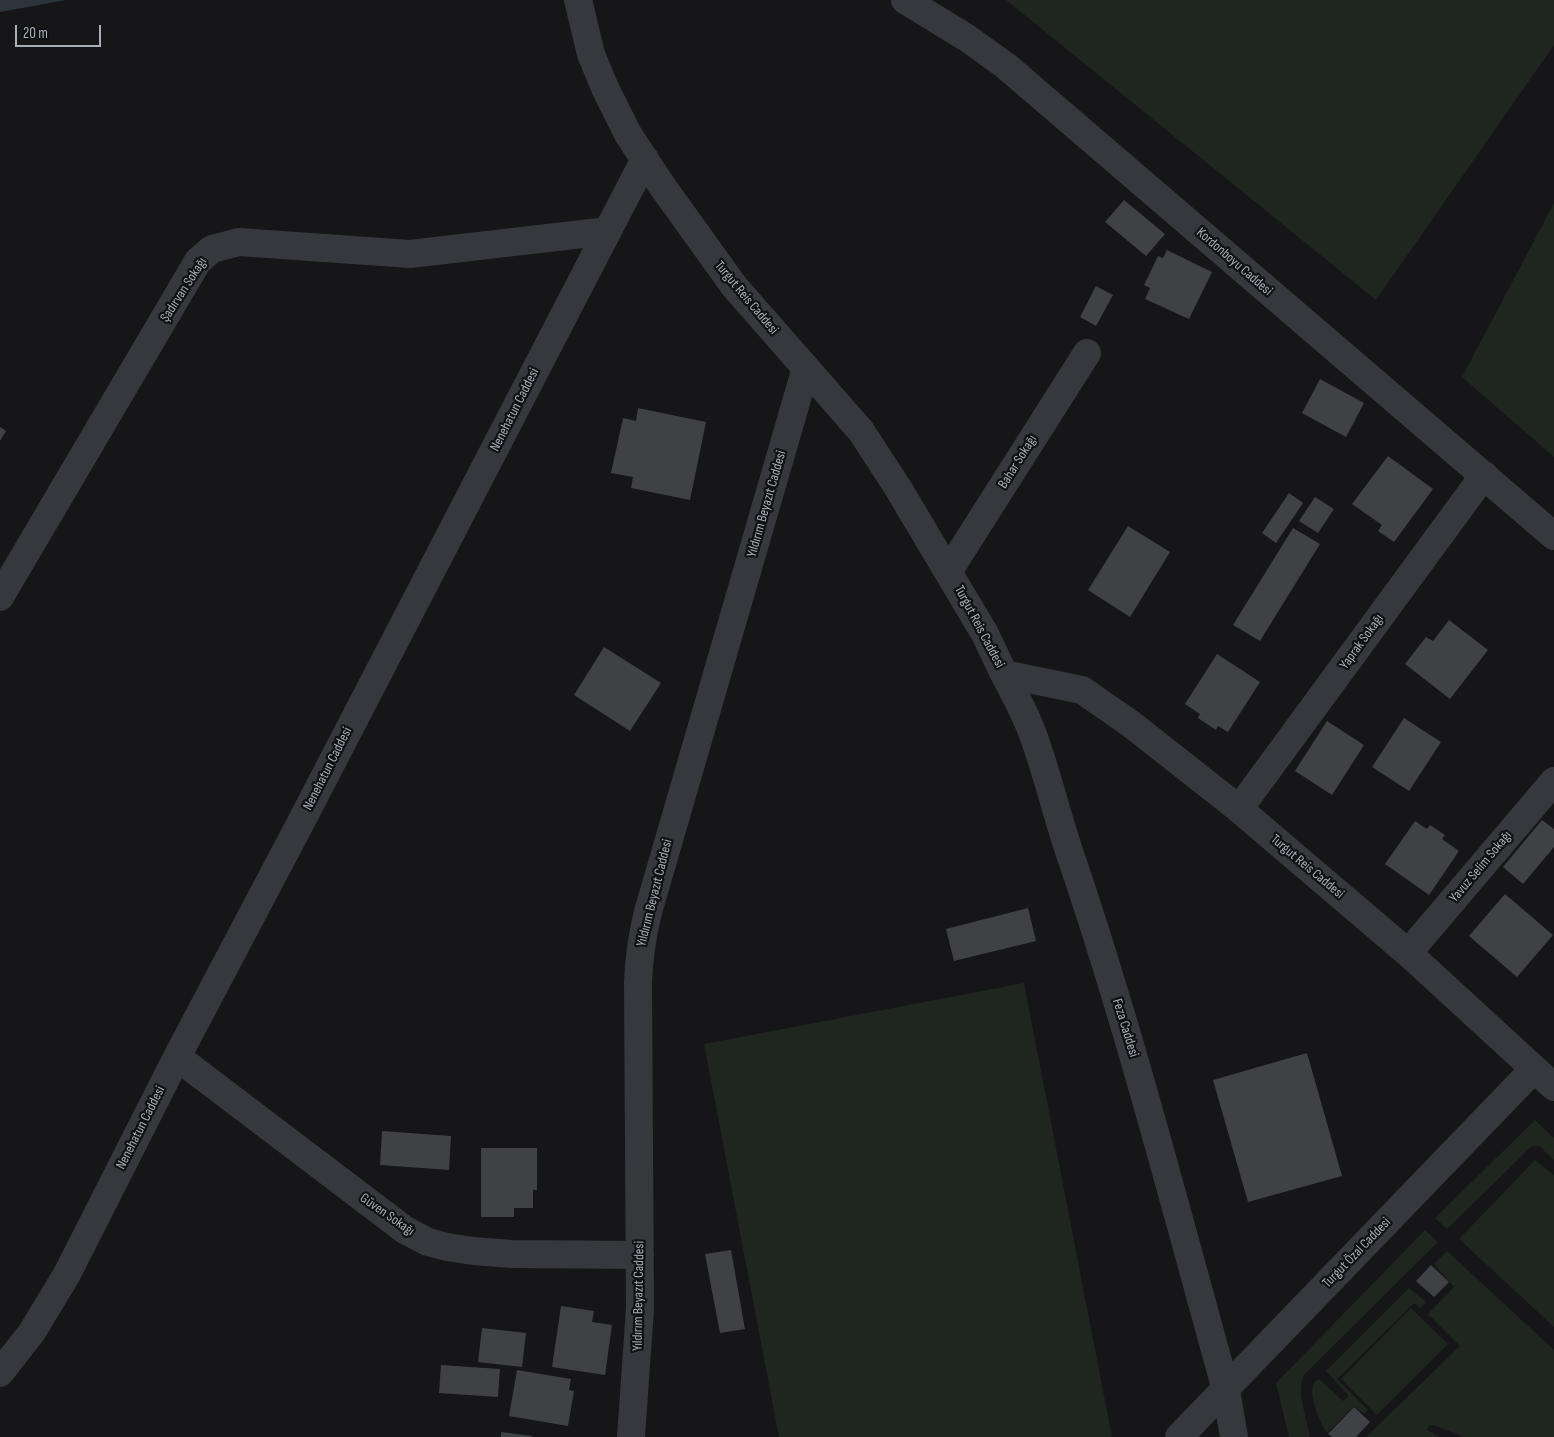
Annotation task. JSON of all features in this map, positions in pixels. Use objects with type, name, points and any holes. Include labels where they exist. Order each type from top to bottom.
[{"type":"street","name":"Turgut Reis Caddesi","points":[[578,0],[591,54],[605,88],[628,134],[734,286],[860,431],[888,472],[985,634],[1004,674],[1082,690],[1131,724],[1239,809],[1408,953],[1554,1087]]},
{"type":"street","name":"Kordonboyu Caddesi","points":[[905,0],[966,38],[1006,66],[1554,536]]},
{"type":"street","name":"Nenehatun Caddesi","points":[[0,1373],[32,1332],[67,1274],[177,1057],[645,159]]},
{"type":"street","name":"Şadırvan Sokağı","points":[[0,597],[198,262],[212,249],[239,242],[410,254],[608,231]]},
{"type":"street","name":"Bahar Sokağı","points":[[948,572],[1087,353]]},
{"type":"street","name":"Yıldırım Beyazıt Caddesi","points":[[631,1437],[640,1308],[638,982],[643,933],[806,368]]},
{"type":"street","name":"Yaprak Sokağı","points":[[1239,809],[1484,475]]},
{"type":"street","name":"Feza Caddesi","points":[[1004,674],[1023,710],[1042,761],[1063,835],[1093,921],[1136,1063],[1226,1390],[1234,1437]]},
{"type":"street","name":"Yavuz Selim Sokağı","points":[[1408,953],[1554,781]]},
{"type":"street","name":"Güven Sokağı","points":[[177,1057],[405,1230],[428,1242],[472,1251],[512,1254],[640,1255]]},
{"type":"street","name":"Turgut Özal Caddesi","points":[[1179,1437],[1534,1069]]},
{"type":"shaded area","points":[[0,0],[66,0],[0,12]]},
{"type":"shaded area","points":[[1006,0],[1554,0],[1554,45],[1376,300]]},
{"type":"shaded area","points":[[1554,203],[1554,457],[1462,377]]},
{"type":"shaded area","points":[[1024,983],[1112,1437],[779,1437],[704,1044]]},
{"type":"shaded area","points":[[1535,1120],[1554,1138],[1554,1160],[1539,1146],[1532,1146],[1447,1229],[1435,1218]]},
{"type":"shaded area","points":[[1535,1160],[1554,1175],[1554,1327],[1459,1239]]},
{"type":"shaded area","points":[[1425,1230],[1438,1242],[1304,1375],[1301,1389],[1310,1437],[1289,1437],[1276,1383]]},
{"type":"shaded area","points":[[1447,1251],[1554,1350],[1554,1437],[1463,1437],[1434,1425],[1428,1426],[1427,1430],[1440,1437],[1366,1437],[1460,1346],[1428,1314],[1454,1287],[1434,1264]]},
{"type":"shaded area","points":[[1409,1288],[1426,1302],[1420,1308],[1414,1303],[1337,1379],[1368,1410],[1364,1414],[1354,1406],[1327,1433],[1318,1416],[1314,1402],[1312,1390],[1314,1384],[1319,1379],[1343,1401],[1349,1396],[1326,1371]]},
{"type":"shaded area","points":[[1411,1308],[1448,1344],[1377,1415],[1341,1379]]},
{"type":"building","points":[[1124,200],[1165,234],[1146,256],[1105,222]]},
{"type":"building","points":[[1167,250],[1212,272],[1189,319],[1145,299],[1150,288],[1144,285],[1158,256],[1163,258]]},
{"type":"building","points":[[1096,286],[1113,295],[1096,326],[1080,317]]},
{"type":"building","points":[[1320,379],[1364,403],[1346,437],[1302,413]]},
{"type":"building","points":[[638,408],[706,422],[690,500],[631,488],[633,477],[611,473],[623,418],[636,421]]},
{"type":"building","points":[[0,427],[6,431],[0,441]]},
{"type":"building","points":[[1388,456],[1433,489],[1394,542],[1378,531],[1382,525],[1352,504]]},
{"type":"building","points":[[1289,493],[1303,503],[1276,543],[1262,533]]},
{"type":"building","points":[[1315,497],[1334,509],[1318,533],[1299,521]]},
{"type":"building","points":[[1128,526],[1170,552],[1130,617],[1088,590]]},
{"type":"building","points":[[1293,528],[1320,544],[1260,641],[1233,625]]},
{"type":"building","points":[[1449,620],[1488,650],[1450,699],[1405,664],[1426,637],[1433,641]]},
{"type":"building","points":[[604,647],[661,683],[630,731],[574,695]]},
{"type":"building","points":[[1217,654],[1260,682],[1228,732],[1218,726],[1216,730],[1198,718],[1200,714],[1185,704]]},
{"type":"building","points":[[1404,718],[1441,742],[1409,791],[1372,767]]},
{"type":"building","points":[[1327,721],[1364,745],[1332,795],[1295,771]]},
{"type":"building","points":[[1542,820],[1554,829],[1554,847],[1523,884],[1503,867]]},
{"type":"building","points":[[1415,821],[1427,829],[1430,825],[1445,835],[1442,839],[1459,851],[1429,895],[1385,864]]},
{"type":"building","points":[[1505,894],[1553,935],[1517,977],[1469,936]]},
{"type":"building","points":[[1028,908],[1036,941],[954,961],[946,929]]},
{"type":"building","points":[[1307,1053],[1342,1176],[1248,1202],[1213,1080]]},
{"type":"building","points":[[382,1131],[451,1136],[449,1170],[380,1165]]},
{"type":"building","points":[[481,1148],[537,1148],[537,1190],[533,1190],[533,1208],[514,1208],[514,1217],[481,1217]]},
{"type":"building","points":[[731,1250],[745,1329],[720,1333],[705,1254]]},
{"type":"building","points":[[1431,1265],[1449,1282],[1434,1297],[1416,1281]]},
{"type":"building","points":[[561,1306],[594,1311],[592,1322],[612,1325],[605,1375],[552,1367]]},
{"type":"building","points":[[482,1328],[526,1333],[522,1367],[478,1362]]},
{"type":"building","points":[[441,1365],[500,1369],[498,1397],[439,1393]]},
{"type":"building","points":[[517,1370],[571,1379],[569,1390],[574,1391],[568,1426],[509,1416]]},
{"type":"building","points":[[1354,1407],[1370,1422],[1356,1437],[1332,1437],[1328,1434]]},
{"type":"building","points":[[501,1432],[532,1436],[532,1437],[501,1437]]}]
